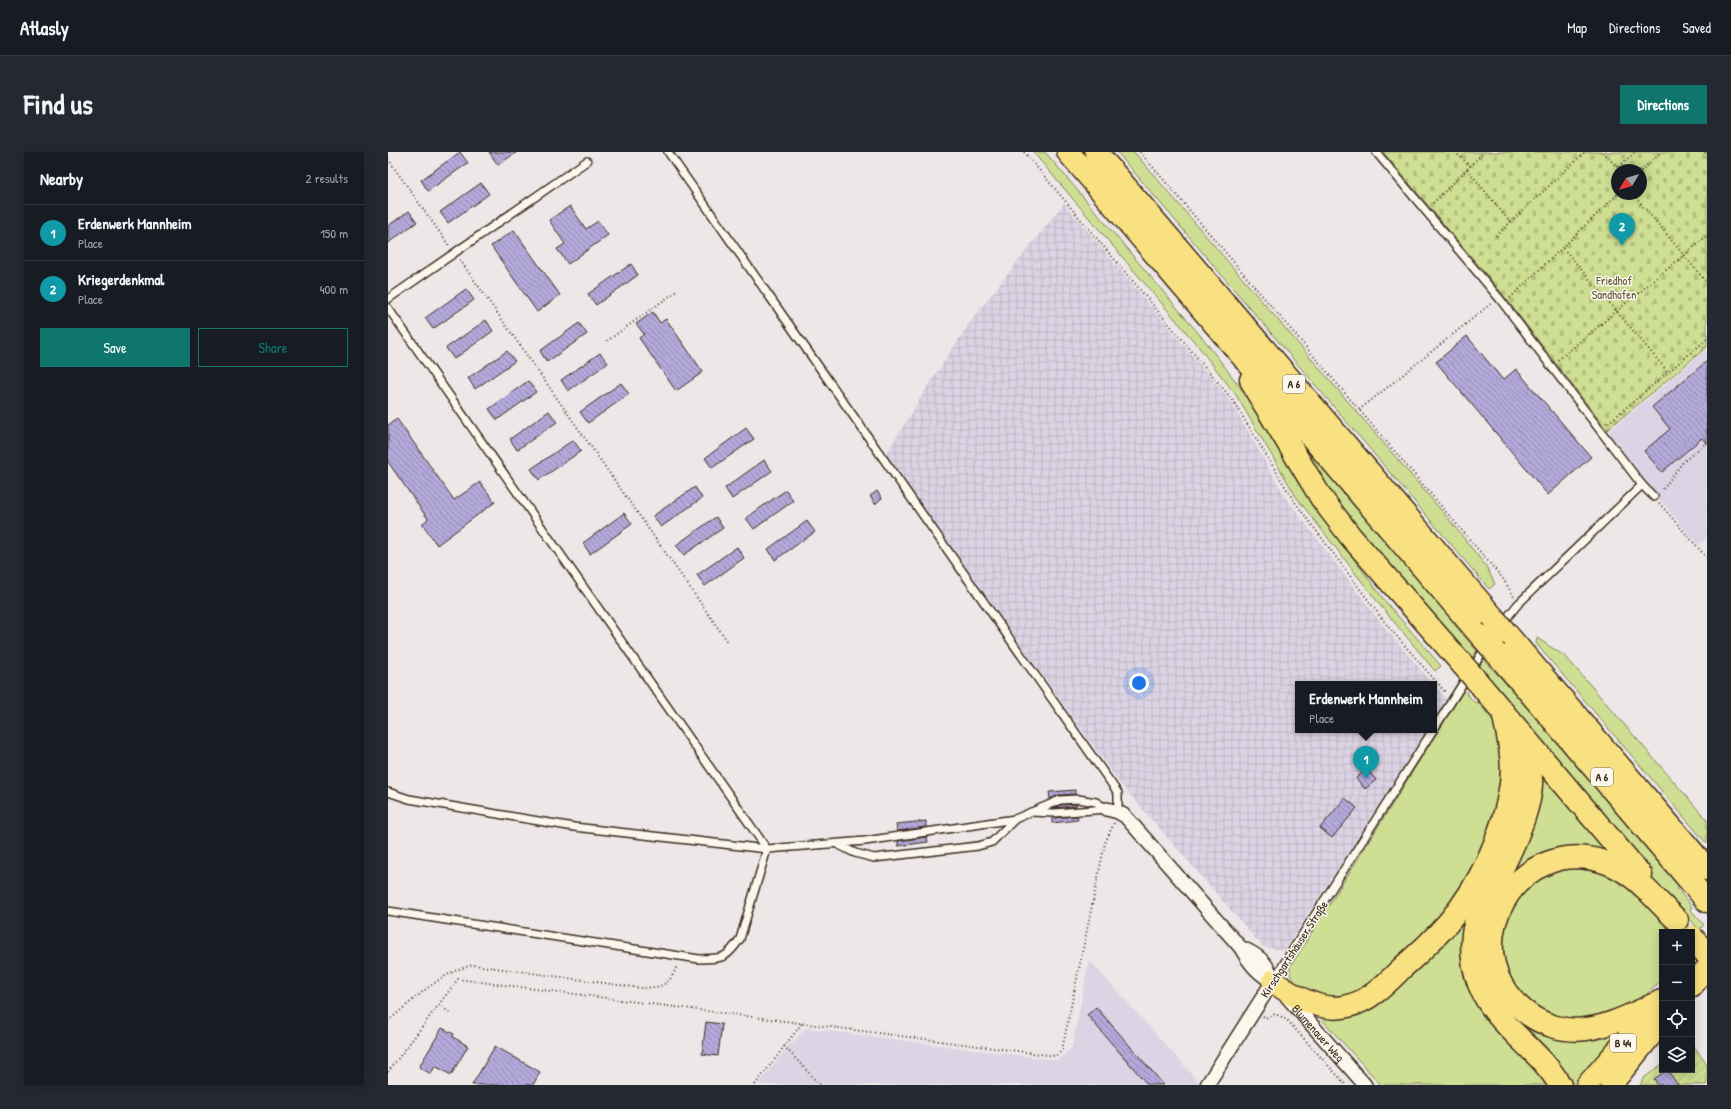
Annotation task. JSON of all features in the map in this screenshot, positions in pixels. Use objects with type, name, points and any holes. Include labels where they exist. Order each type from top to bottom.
[{"type":"highway","name":"A 6","points":[[1068,152],[1707,901]]},
{"type":"highway","name":"A 6","points":[[1096,152],[1707,869]]},
{"type":"highway","points":[[1238,350],[1257,392],[1322,499],[1351,537],[1522,734],[1682,926]]},
{"type":"highway","points":[[1273,981],[1294,996],[1316,1004],[1347,1007],[1365,1000],[1380,988],[1447,924],[1478,879],[1498,830],[1506,804],[1512,769],[1512,752],[1503,712]]},
{"type":"highway","points":[[1522,734],[1531,773],[1529,799],[1506,858],[1475,923],[1472,942],[1473,965],[1478,983],[1489,1005],[1502,1022],[1551,1071],[1560,1085]]},
{"type":"highway","points":[[1659,1009],[1594,1028],[1563,1029],[1531,1017],[1512,1001],[1501,983],[1492,952],[1493,927],[1501,903],[1522,878],[1547,863],[1580,858],[1601,861],[1619,868],[1634,878],[1682,926]]},
{"type":"highway","points":[[1695,941],[1707,955]]},
{"type":"main road","points":[[1695,960],[1707,946]]},
{"type":"main road","points":[[1695,982],[1707,968]]},
{"type":"main road","name":"B 44","points":[[1587,1085],[1659,1010]]},
{"type":"main road","name":"B 44","points":[[1611,1085],[1659,1011]]},
{"type":"street","name":"Blumenauer Weg","points":[[1112,810],[1125,816],[1242,948],[1250,962],[1262,975],[1273,981],[1365,1085]]},
{"type":"street","name":"Kirschgartshäuser Straße","points":[[1207,1085],[1273,981]]},
{"type":"lane","points":[[668,152],[1118,793],[1112,810]]},
{"type":"lane","points":[[1376,152],[1498,298],[1642,485],[1654,497]]},
{"type":"lane","points":[[388,299],[587,161]]},
{"type":"lane","points":[[388,308],[767,849]]},
{"type":"lane","name":"Kirschgartshäuser Straße","points":[[1437,724],[1493,635],[1518,604],[1642,485]]},
{"type":"lane","name":"Kirschgartshäuser Straße","points":[[1273,981],[1431,733]]},
{"type":"lane","points":[[388,792],[409,799],[574,827],[767,849],[835,843],[965,828],[1015,819],[1054,801],[1078,799],[1096,802],[1112,810]]},
{"type":"lane","points":[[1029,812],[1112,810]]},
{"type":"lane","points":[[835,843],[855,853],[874,858],[978,846],[992,842],[1015,819]]},
{"type":"lane","points":[[388,911],[699,959],[722,958],[731,951],[740,939],[767,849]]},
{"type":"path","points":[[1024,152],[1232,399],[1294,501],[1386,624],[1436,681]]},
{"type":"path","points":[[1140,152],[1504,580],[1518,604]]},
{"type":"path","points":[[1455,152],[1470,166]]},
{"type":"path","points":[[1433,203],[1484,152]]},
{"type":"path","points":[[1496,236],[1585,152]]},
{"type":"path","points":[[1603,152],[1616,164]]},
{"type":"path","points":[[1622,164],[1635,152]]},
{"type":"path","points":[[1647,165],[1661,152]]},
{"type":"path","points":[[388,159],[728,642]]},
{"type":"path","points":[[1467,169],[1510,222]]},
{"type":"path","points":[[1510,299],[1612,200]]},
{"type":"path","points":[[1638,200],[1707,283]]},
{"type":"path","points":[[1558,360],[1707,236]]},
{"type":"path","points":[[1562,248],[1668,372]]},
{"type":"path","points":[[607,341],[678,290]]},
{"type":"path","points":[[1359,410],[1498,298]]},
{"type":"path","points":[[1607,424],[1707,339]]},
{"type":"path","points":[[1663,489],[1683,462],[1707,442]]},
{"type":"path","points":[[1654,497],[1707,558]]},
{"type":"path","points":[[1437,683],[1452,700]]},
{"type":"path","points":[[388,1072],[458,979],[803,1022],[1056,1056],[1062,1050],[1112,810]]},
{"type":"path","points":[[388,1021],[446,975],[461,967],[474,964],[640,988],[660,987],[672,979],[680,956]]},
{"type":"path","points":[[439,1005],[450,1013]]},
{"type":"path","points":[[1255,1010],[1265,1018],[1275,1014],[1286,1019],[1346,1085]]},
{"type":"path","points":[[755,1085],[803,1022]]},
{"type":"path","points":[[784,1046],[820,1085]]},
{"type":"shaded area","points":[[1064,203],[1230,400],[1286,498],[1385,628],[1430,681],[1295,681],[1295,733],[1425,733],[1285,950],[1263,947],[1119,782],[885,456],[928,386],[973,318]]},
{"type":"shaded area","points":[[1707,349],[1707,538],[1698,545],[1645,482],[1608,432]]},
{"type":"shaded area","points":[[1437,688],[1447,700],[1437,715]]},
{"type":"shaded area","points":[[1089,960],[1198,1081],[1196,1085],[758,1085],[784,1051],[806,1028],[1057,1060],[1072,1048]]},
{"type":"green space","points":[[1033,152],[1045,152],[1205,341],[1243,391],[1305,493],[1385,601],[1441,666],[1435,671],[1380,605],[1297,498],[1236,395],[1198,346]]},
{"type":"green space","points":[[1117,152],[1134,152],[1447,517],[1486,566],[1495,584],[1489,589]]},
{"type":"green space","name":"Friedhof Sandhofen","points":[[1383,152],[1707,152],[1707,347],[1607,430],[1501,292]]},
{"type":"green space","points":[[1294,435],[1477,651],[1470,661],[1351,527]]},
{"type":"green space","points":[[1537,638],[1566,657],[1707,820],[1707,844],[1539,647],[1536,643]]},
{"type":"green space","points":[[1483,659],[1513,691],[1678,886],[1677,888],[1692,907],[1690,909],[1704,925],[1699,930],[1688,917],[1685,919],[1487,687],[1477,670]]},
{"type":"green space","points":[[1464,690],[1475,703],[1477,701],[1499,728],[1506,788],[1464,893],[1386,978],[1337,1002],[1314,994],[1293,981],[1290,975],[1290,967]]},
{"type":"green space","points":[[1538,764],[1623,864],[1593,854],[1570,852],[1545,859],[1533,865],[1510,883],[1495,906],[1487,932],[1488,958],[1495,984],[1510,1006],[1531,1023],[1558,1034],[1574,1036],[1590,1035],[1620,1026],[1636,1018],[1578,1085],[1568,1085],[1565,1078],[1550,1061],[1499,1007],[1485,983],[1480,960],[1479,940],[1483,917],[1503,878],[1536,801],[1540,783]]},
{"type":"green space","points":[[1556,866],[1614,874],[1657,911],[1672,929],[1659,929],[1659,983],[1635,1005],[1610,1020],[1537,1018],[1499,967],[1500,926],[1520,892]]},
{"type":"green space","points":[[1466,907],[1466,945],[1552,1085],[1381,1085],[1318,1015],[1342,1011]]},
{"type":"green space","points":[[1695,1047],[1707,1065],[1707,1085],[1640,1085],[1644,1078],[1659,1066],[1659,1073],[1695,1073]]},
{"type":"building","points":[[460,152],[468,163],[428,191],[421,180]]},
{"type":"building","points":[[489,152],[517,152],[498,165]]},
{"type":"building","points":[[481,183],[489,194],[448,223],[440,212]]},
{"type":"building","points":[[570,206],[586,229],[598,221],[608,235],[568,264],[557,249],[565,244],[549,220]]},
{"type":"building","points":[[409,211],[417,222],[388,243],[388,226]]},
{"type":"building","points":[[514,230],[560,295],[537,312],[491,246]]},
{"type":"building","points":[[631,264],[638,275],[596,305],[588,294]]},
{"type":"building","points":[[466,289],[474,300],[433,329],[425,318]]},
{"type":"building","points":[[653,312],[660,323],[666,319],[703,372],[676,391],[639,338],[644,334],[636,324]]},
{"type":"building","points":[[486,320],[493,331],[454,359],[446,348]]},
{"type":"building","points":[[579,323],[587,334],[547,362],[540,351]]},
{"type":"building","points":[[1467,336],[1503,380],[1516,369],[1591,457],[1548,495],[1436,362]]},
{"type":"building","points":[[507,351],[515,361],[475,389],[468,378]]},
{"type":"building","points":[[600,353],[608,363],[568,391],[561,380]]},
{"type":"building","points":[[1707,361],[1707,444],[1702,438],[1662,472],[1644,451],[1670,429],[1652,407]]},
{"type":"building","points":[[528,381],[536,392],[497,420],[489,409]]},
{"type":"building","points":[[621,383],[629,394],[588,423],[580,412]]},
{"type":"building","points":[[549,411],[557,422],[517,450],[510,439]]},
{"type":"building","points":[[397,419],[454,500],[480,482],[495,502],[437,545],[422,524],[428,519],[388,462],[388,425]]},
{"type":"building","points":[[746,428],[754,439],[712,468],[705,458]]},
{"type":"building","points":[[573,440],[581,451],[539,480],[531,469]]},
{"type":"building","points":[[764,460],[772,471],[732,499],[725,488]]},
{"type":"building","points":[[695,487],[702,498],[661,527],[653,516]]},
{"type":"building","points":[[786,490],[793,501],[754,529],[746,518]]},
{"type":"building","points":[[877,491],[882,498],[875,504],[870,496]]},
{"type":"building","points":[[624,513],[632,524],[590,554],[583,543]]},
{"type":"building","points":[[716,517],[723,528],[684,555],[676,545]]},
{"type":"building","points":[[807,521],[815,532],[775,560],[768,549]]},
{"type":"building","points":[[737,547],[744,558],[705,586],[697,575]]},
{"type":"building","points":[[1367,769],[1376,780],[1365,789],[1356,778]]},
{"type":"building","points":[[1075,790],[1075,794],[1059,795],[1050,799],[1049,792]]},
{"type":"building","points":[[1345,798],[1357,808],[1332,838],[1320,828]]},
{"type":"building","points":[[1076,804],[1076,806],[1054,808],[1061,805]]},
{"type":"building","points":[[1077,816],[1078,820],[1052,823],[1052,818]]},
{"type":"building","points":[[926,821],[926,827],[897,831],[896,824]]},
{"type":"building","points":[[927,837],[928,842],[898,846],[898,841]]},
{"type":"building","points":[[1096,1007],[1164,1085],[1148,1085],[1087,1015]]},
{"type":"building","points":[[706,1022],[722,1024],[718,1056],[702,1054]]},
{"type":"building","points":[[442,1028],[454,1034],[453,1037],[468,1046],[451,1075],[435,1066],[431,1074],[419,1067]]},
{"type":"building","points":[[495,1046],[540,1072],[533,1085],[472,1085]]},
{"type":"building","points":[[1663,1073],[1669,1073],[1678,1085],[1658,1085],[1654,1079]]},
{"type":"place","name":"Kriegerdenkmal","points":[[1622,246]]},
{"type":"place","name":"Erdenwerk Mannheim","points":[[1366,779]]}]
